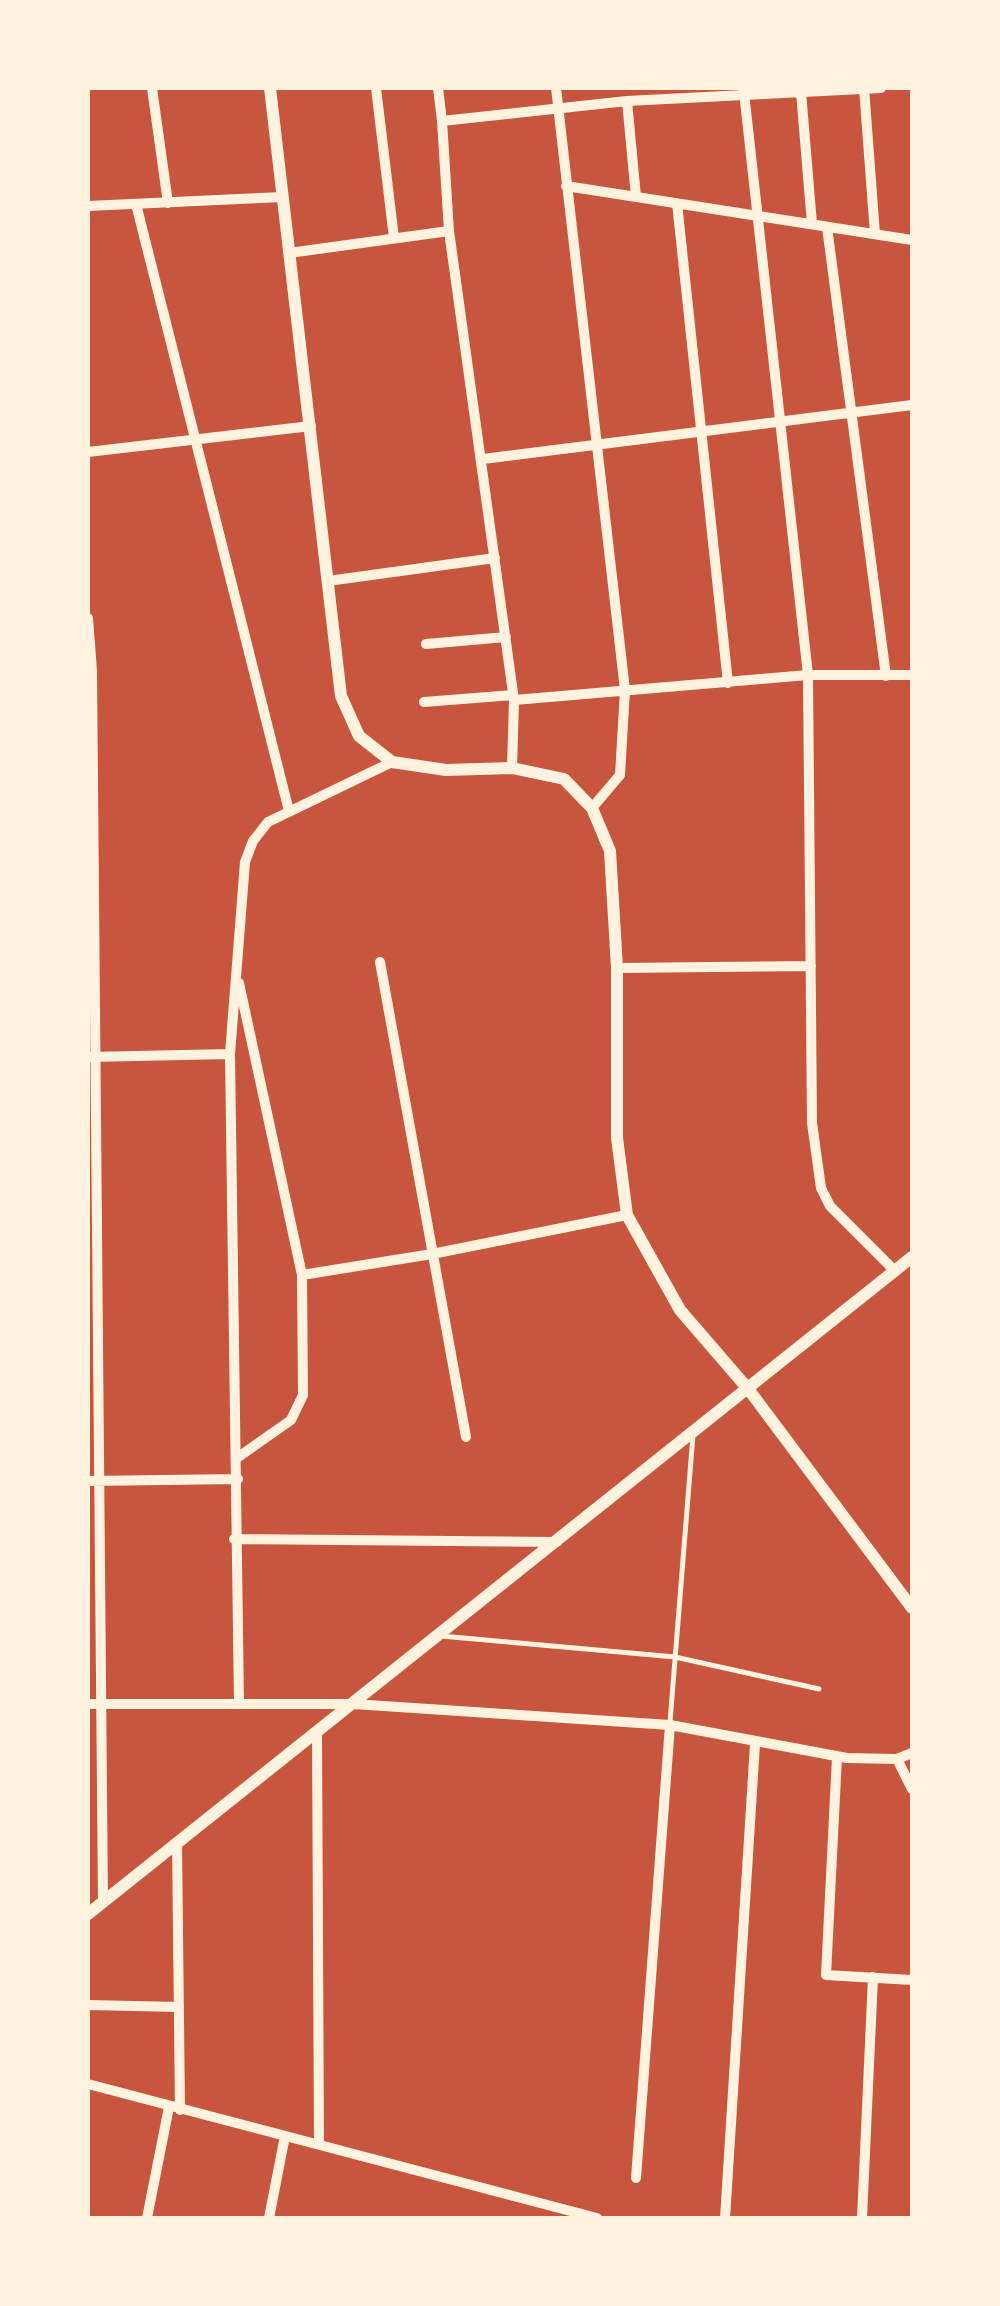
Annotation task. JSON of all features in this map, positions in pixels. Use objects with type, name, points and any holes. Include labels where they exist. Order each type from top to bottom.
[{"type":"street","points":[[152,88],[168,203]]},
{"type":"street","points":[[270,88],[341,696],[359,736],[392,762],[446,770],[512,768],[564,778],[592,808],[610,851],[616,968],[617,1138],[627,1215],[680,1310],[748,1390],[912,1608]]},
{"type":"street","points":[[376,88],[394,238]]},
{"type":"street","points":[[438,88],[450,231],[513,697],[512,768]]},
{"type":"street","points":[[556,88],[626,690],[620,775],[592,808]]},
{"type":"street","points":[[864,88],[876,234]]},
{"type":"street","points":[[442,121],[627,101],[666,93],[881,88]]},
{"type":"street","points":[[744,92],[754,215],[808,676],[812,1124],[821,1188],[830,1206],[896,1271]]},
{"type":"street","points":[[801,92],[812,224]]},
{"type":"street","points":[[627,101],[636,196]]},
{"type":"street","points":[[566,186],[912,240]]},
{"type":"street","points":[[88,206],[282,197]]},
{"type":"street","points":[[677,203],[728,684]]},
{"type":"street","points":[[136,204],[289,811]]},
{"type":"street","points":[[827,227],[886,676]]},
{"type":"street","points":[[289,253],[450,231]]},
{"type":"street","points":[[482,460],[854,415],[912,404]]},
{"type":"street","points":[[88,452],[311,426]]},
{"type":"street","points":[[328,581],[495,558]]},
{"type":"street","points":[[88,618],[93,1481],[102,1704],[103,1902]]},
{"type":"street","points":[[426,644],[506,636]]},
{"type":"street","points":[[424,702],[808,676],[912,675]]},
{"type":"street","points":[[238,1704],[230,1054],[245,862],[253,840],[268,822],[392,762]]},
{"type":"street","points":[[380,962],[466,1437]]},
{"type":"street","points":[[616,968],[811,966]]},
{"type":"street","points":[[236,970],[302,1274],[303,1395],[299,1411],[237,1458]]},
{"type":"street","points":[[90,1057],[230,1054]]},
{"type":"street","points":[[302,1274],[432,1254],[627,1215]]},
{"type":"street","points":[[88,1914],[912,1257]]},
{"type":"street","points":[[93,1481],[238,1479]]},
{"type":"street","points":[[234,1539],[558,1542]]},
{"type":"street","points":[[88,1704],[353,1704],[670,1726],[837,1757],[896,1759],[912,1753]]},
{"type":"street","points":[[636,2178],[670,1726]]},
{"type":"street","points":[[317,1732],[320,2145]]},
{"type":"street","points":[[725,2218],[755,1744]]},
{"type":"street","points":[[837,1757],[826,1974],[912,1980]]},
{"type":"street","points":[[896,1759],[912,1789]]},
{"type":"street","points":[[147,2218],[174,2109],[179,2006],[178,1843]]},
{"type":"street","points":[[862,2218],[873,1977]]},
{"type":"street","points":[[88,2005],[179,2006]]},
{"type":"street","points":[[88,2084],[598,2218]]},
{"type":"street","points":[[269,2218],[285,2136]]},
{"type":"lane","points":[[670,1726],[692,1434]]},
{"type":"lane","points":[[439,1636],[675,1657],[819,1689]]}]
